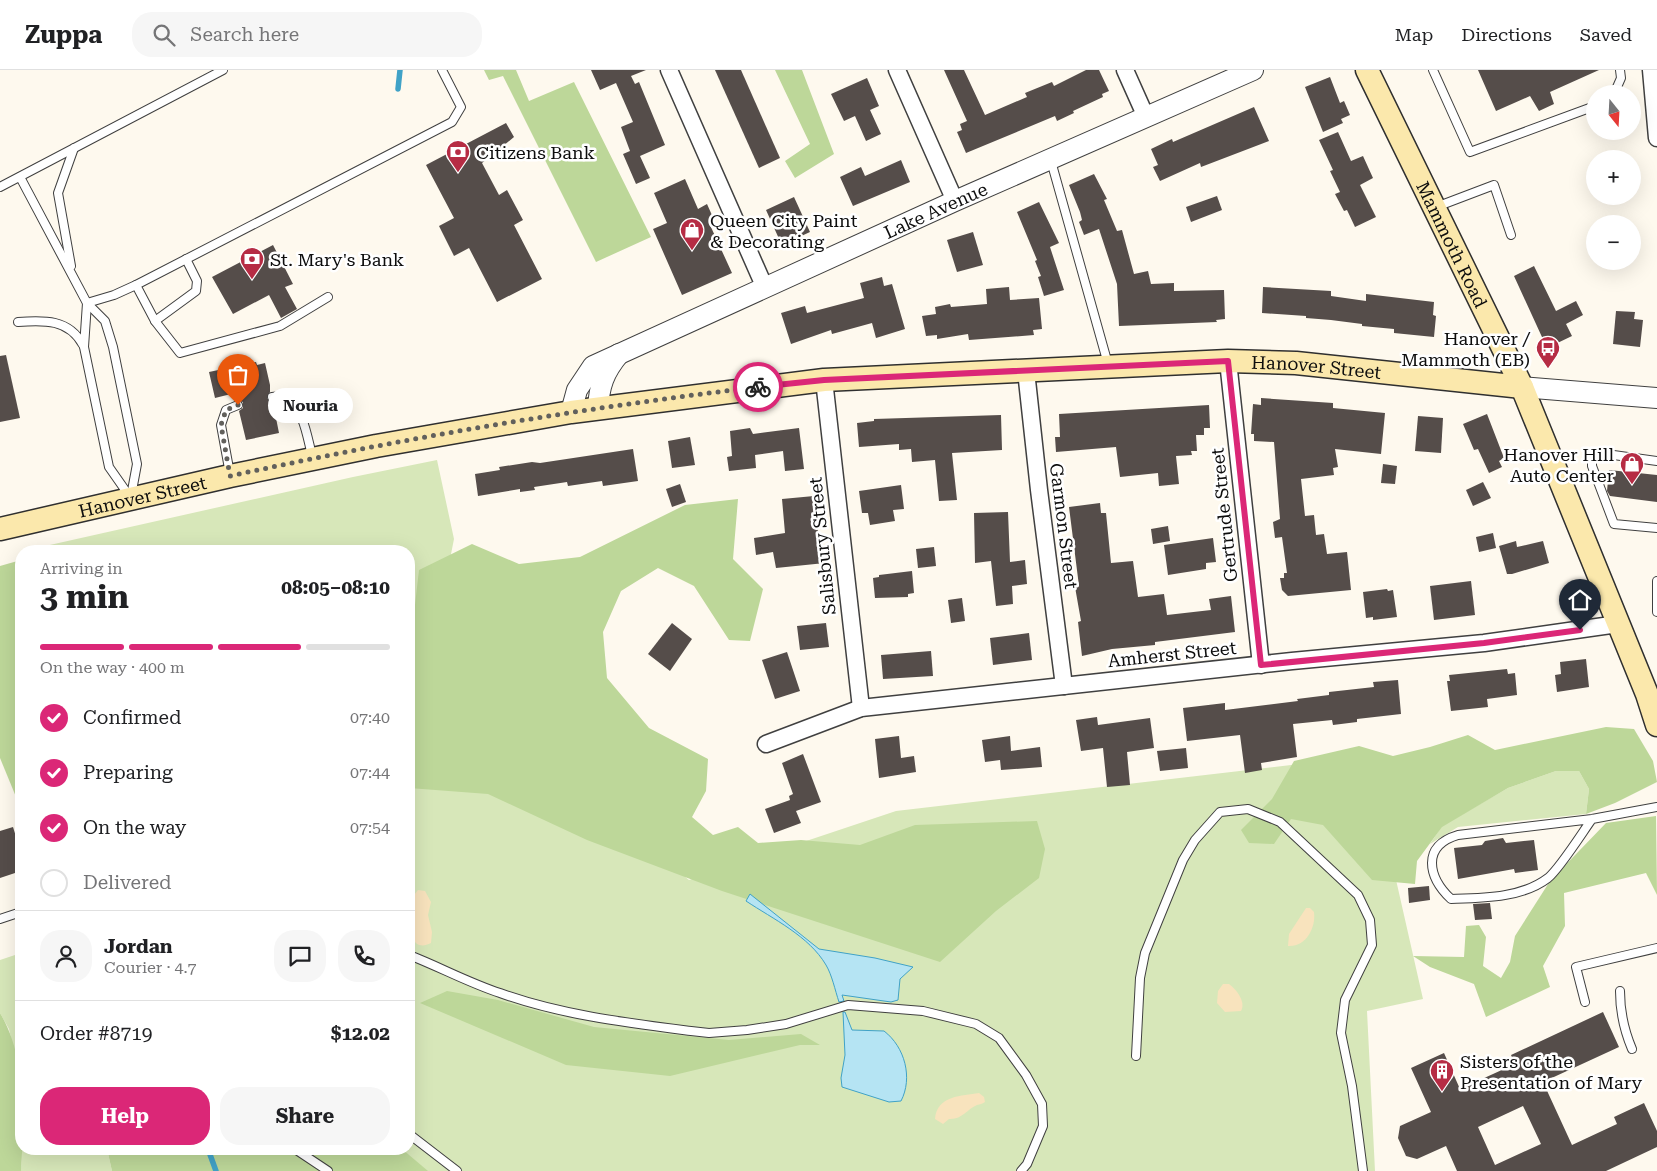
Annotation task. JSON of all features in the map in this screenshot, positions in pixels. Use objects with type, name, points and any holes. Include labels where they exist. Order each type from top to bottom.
[{"type":"main road","name":"Mammoth Road","points":[[1367,70],[1522,387],[1657,725]]},
{"type":"main road","name":"Hanover Street","points":[[0,529],[312,458],[571,412],[824,380],[1228,361],[1296,363],[1522,387]]},
{"type":"street","points":[[669,70],[765,288]]},
{"type":"street","points":[[897,70],[955,201]]},
{"type":"street","points":[[1125,70],[1146,117]]},
{"type":"street","name":"Lake Avenue","points":[[571,412],[578,390],[593,366],[955,201],[1253,70]]},
{"type":"street","points":[[1651,70],[1657,132]]},
{"type":"street","points":[[598,409],[601,382],[607,369],[619,354]]},
{"type":"street","name":"Gertrude Street","points":[[1228,361],[1261,665]]},
{"type":"street","name":"Garmon Street","points":[[1026,371],[1064,686]]},
{"type":"street","name":"Salisbury Street","points":[[824,380],[861,708]]},
{"type":"street","name":"Hanover Street","points":[[1522,387],[1657,398]]},
{"type":"street","name":"Amherst Street","points":[[766,744],[861,708],[1475,644],[1618,624]]},
{"type":"lane","points":[[0,187],[223,70]]},
{"type":"lane","points":[[86,303],[114,295],[136,285],[452,122],[461,107],[442,70]]},
{"type":"lane","points":[[1433,70],[1470,152],[1586,109]]},
{"type":"lane","points":[[1618,85],[1621,78],[1620,70]]},
{"type":"lane","points":[[72,273],[58,193],[74,148]]},
{"type":"lane","points":[[1050,159],[1108,366]]},
{"type":"lane","points":[[20,177],[72,273],[86,303],[105,321],[113,347],[137,464],[131,499]]},
{"type":"lane","points":[[1434,207],[1494,185],[1511,236]]},
{"type":"lane","points":[[155,321],[196,291],[198,281],[186,259]]},
{"type":"lane","points":[[136,285],[155,321],[180,353],[280,326],[328,297]]},
{"type":"lane","points":[[86,303],[84,347],[109,467],[131,499]]},
{"type":"lane","points":[[18,322],[44,320],[56,322],[79,338],[84,347]]},
{"type":"lane","points":[[272,397],[288,395],[295,402],[304,420],[312,458]]},
{"type":"lane","points":[[230,476],[221,425],[226,410],[238,405]]},
{"type":"lane","points":[[1657,460],[1592,452],[1592,466],[1614,524],[1657,528]]},
{"type":"lane","points":[[1657,581],[1657,612]]},
{"type":"lane","points":[[1592,819],[1550,877],[1527,890],[1477,898],[1451,899],[1438,887],[1432,869],[1432,855],[1444,839],[1458,835],[1592,819],[1657,806]]},
{"type":"lane","points":[[1136,1056],[1140,978],[1145,953],[1183,860],[1195,840],[1220,812],[1248,809],[1280,822],[1358,895],[1370,920],[1372,945],[1345,1000],[1341,1033],[1352,1086],[1363,1171]]},
{"type":"lane","points":[[0,920],[15,914]]},
{"type":"lane","points":[[1585,1002],[1576,967],[1657,948]]},
{"type":"lane","points":[[415,958],[460,978],[532,1003],[575,1013],[691,1031],[709,1033],[786,1024],[848,1005],[923,1011],[976,1024],[999,1038],[1026,1075],[1042,1104],[1043,1126],[1027,1164],[1021,1171]]},
{"type":"lane","points":[[1620,991],[1622,1016],[1632,1049]]},
{"type":"lane","points":[[415,1139],[457,1171]]},
{"type":"lane","points":[[304,1155],[328,1171]]},
{"type":"green space","points":[[484,70],[516,70],[529,101],[574,82],[651,237],[596,262],[503,76],[489,80]]},
{"type":"green space","points":[[775,70],[802,70],[834,154],[795,178],[785,161],[810,144]]},
{"type":"green space","points":[[437,460],[454,539],[429,665],[689,880],[896,811],[1368,756],[1423,999],[1367,1011],[1375,1171],[220,1171],[212,1155],[415,1155],[415,545],[50,545]]},
{"type":"green space","points":[[738,499],[733,559],[763,589],[750,641],[729,640],[694,586],[658,568],[621,591],[603,632],[607,678],[649,728],[708,759],[706,791],[692,817],[713,835],[738,827],[758,843],[801,840],[860,845],[915,825],[1037,821],[1045,849],[1039,878],[996,911],[940,962],[722,891],[587,840],[488,794],[415,788],[415,605],[419,570],[472,544],[519,564],[580,557],[685,505]]},
{"type":"green space","points":[[15,562],[15,794],[0,758],[0,566]]},
{"type":"green space","points":[[1606,727],[1634,729],[1653,761],[1657,782],[1615,803],[1586,814],[1589,789],[1579,771],[1556,771],[1508,788],[1442,827],[1417,861],[1415,884],[1372,880],[1323,825],[1291,819],[1274,844],[1249,843],[1241,830],[1272,799],[1294,761],[1359,746],[1393,756],[1468,735],[1495,750]]},
{"type":"green space","points":[[1556,771],[1579,771],[1589,789],[1586,814],[1458,827],[1430,844],[1442,826],[1508,788]]},
{"type":"green space","points":[[1656,816],[1657,895],[1646,873],[1564,893],[1565,926],[1543,966],[1550,987],[1486,1017],[1474,984],[1430,967],[1413,956],[1464,957],[1466,926],[1479,925],[1486,937],[1483,966],[1501,978],[1510,962],[1515,936],[1550,881],[1606,823]]},
{"type":"green space","points":[[15,955],[15,1056],[9,1029],[0,1013],[0,960]]},
{"type":"green space","points":[[447,991],[498,1000],[594,1027],[729,1040],[801,1034],[820,1045],[800,1045],[670,1076],[566,1065],[420,1003]]},
{"type":"green space","points":[[0,1013],[9,1031],[15,1050],[15,1155],[22,1155],[21,1171],[0,1171]]},
{"type":"green space","points":[[22,1155],[108,1155],[112,1171],[21,1171]]},
{"type":"green space","points":[[108,1155],[409,1155],[428,1171],[112,1171]]},
{"type":"sand","points":[[418,890],[425,891],[431,902],[428,915],[432,932],[431,943],[426,945],[415,942],[415,894]]},
{"type":"sand","points":[[1306,908],[1310,908],[1314,912],[1311,930],[1305,940],[1288,946],[1289,934]]},
{"type":"sand","points":[[1223,984],[1229,984],[1238,993],[1242,1000],[1241,1011],[1225,1012],[1217,1003],[1218,991]]},
{"type":"sand","points":[[979,1093],[984,1097],[984,1103],[973,1107],[957,1118],[949,1119],[943,1124],[935,1119],[940,1105],[945,1101],[958,1096]]},
{"type":"water","points":[[750,894],[819,949],[875,958],[913,967],[900,979],[898,1000],[891,1002],[842,995],[844,1001],[839,1002],[830,973],[819,955],[790,929],[746,901]]},
{"type":"water","points":[[843,1012],[845,1012],[852,1030],[884,1031],[897,1045],[905,1063],[906,1073],[905,1092],[901,1101],[889,1102],[842,1087],[841,1078],[845,1055]]},
{"type":"building","points":[[591,70],[646,70],[631,76],[635,84],[639,82],[665,145],[640,156],[650,178],[636,184],[623,154],[630,151],[621,127],[633,122],[616,83],[600,90]]},
{"type":"building","points":[[715,70],[741,70],[780,158],[759,168]]},
{"type":"building","points":[[944,70],[964,70],[985,115],[1027,97],[1025,93],[1052,82],[1054,86],[1086,70],[1099,70],[1109,91],[1102,94],[1103,97],[1057,121],[1055,116],[966,153],[957,132],[962,130],[960,124],[967,121]]},
{"type":"building","points":[[1478,70],[1599,70],[1550,92],[1554,104],[1539,111],[1530,96],[1496,111]]},
{"type":"building","points":[[1330,77],[1340,103],[1344,101],[1350,115],[1341,119],[1343,123],[1323,132],[1305,87]]},
{"type":"building","points":[[867,78],[879,106],[870,110],[881,134],[866,141],[855,116],[844,121],[831,94]]},
{"type":"building","points":[[1254,107],[1269,141],[1201,167],[1200,163],[1160,181],[1153,167],[1158,165],[1151,149],[1172,139],[1173,142]]},
{"type":"building","points":[[506,123],[514,137],[482,163],[499,195],[507,190],[523,220],[514,225],[542,279],[497,302],[469,248],[454,256],[439,226],[454,218],[426,165]]},
{"type":"building","points":[[1338,132],[1351,161],[1363,156],[1373,178],[1360,185],[1376,217],[1355,227],[1347,210],[1344,211],[1335,194],[1340,192],[1330,171],[1333,170],[1319,140]]},
{"type":"building","points":[[901,160],[910,182],[853,206],[840,177],[861,167],[865,176]]},
{"type":"building","points":[[1094,174],[1107,199],[1104,200],[1117,231],[1122,230],[1134,274],[1148,271],[1151,284],[1174,283],[1174,291],[1224,290],[1225,319],[1216,320],[1217,322],[1119,326],[1117,284],[1099,229],[1084,235],[1079,222],[1082,220],[1080,212],[1069,185]]},
{"type":"building","name":"Queen City Paint & Decorating","points":[[685,179],[698,209],[707,204],[715,222],[710,225],[732,273],[682,295],[653,229],[667,223],[654,193]]},
{"type":"building","points":[[1217,196],[1222,210],[1191,222],[1186,207]]},
{"type":"building","points":[[794,197],[810,232],[797,238],[795,234],[780,241],[766,210]]},
{"type":"building","points":[[1039,202],[1059,243],[1050,247],[1064,290],[1044,296],[1038,277],[1041,276],[1035,261],[1037,260],[1017,212]]},
{"type":"building","points":[[973,232],[983,265],[957,272],[947,240]]},
{"type":"building","name":"St. Mary's Bank","points":[[273,245],[293,284],[285,287],[297,309],[281,318],[269,295],[233,314],[212,277]]},
{"type":"building","points":[[1534,266],[1556,311],[1576,301],[1583,315],[1566,324],[1572,336],[1547,348],[1514,276]]},
{"type":"building","points":[[882,277],[884,286],[892,284],[905,329],[876,338],[872,323],[832,334],[831,330],[791,344],[781,313],[805,306],[807,313],[864,298],[860,283]]},
{"type":"building","points":[[1009,287],[1010,300],[1039,298],[1042,329],[1033,330],[1034,335],[969,340],[968,334],[937,339],[937,335],[926,336],[922,316],[936,314],[935,307],[950,304],[951,307],[987,304],[986,289]]},
{"type":"building","points":[[1263,287],[1331,291],[1331,296],[1366,301],[1366,294],[1434,302],[1433,315],[1436,316],[1434,337],[1394,333],[1394,329],[1306,318],[1306,316],[1262,313]]},
{"type":"building","points":[[1616,311],[1635,312],[1634,319],[1643,320],[1640,347],[1613,344]]},
{"type":"building","points":[[6,355],[20,418],[0,422],[0,356]]},
{"type":"building","points":[[256,362],[257,365],[265,363],[270,385],[270,392],[267,398],[273,403],[279,433],[246,440],[239,411],[243,408],[243,402],[237,400],[235,393],[215,398],[209,372]]},
{"type":"building","points":[[1261,398],[1333,403],[1333,408],[1385,413],[1381,454],[1335,449],[1338,467],[1333,468],[1334,475],[1301,479],[1305,516],[1314,515],[1316,535],[1324,534],[1327,554],[1347,552],[1351,590],[1288,596],[1282,590],[1280,578],[1284,578],[1284,573],[1287,573],[1282,537],[1275,538],[1273,522],[1280,519],[1274,442],[1254,441],[1254,434],[1251,434],[1253,404],[1261,405]]},
{"type":"building","points":[[1209,405],[1210,428],[1204,428],[1204,435],[1196,435],[1197,451],[1191,451],[1192,455],[1176,456],[1179,484],[1159,486],[1158,473],[1120,477],[1116,447],[1056,452],[1055,437],[1060,437],[1059,414]]},
{"type":"building","points":[[1487,414],[1504,458],[1499,461],[1502,467],[1489,473],[1478,449],[1474,450],[1463,424]]},
{"type":"building","points":[[1001,415],[1002,450],[952,453],[957,500],[939,501],[935,460],[912,462],[911,449],[899,450],[899,444],[859,447],[857,423],[874,421],[874,419]]},
{"type":"building","points":[[1418,416],[1443,418],[1441,453],[1415,451]]},
{"type":"building","points":[[750,428],[753,434],[799,428],[804,469],[785,471],[783,451],[755,455],[756,468],[729,471],[727,457],[732,456],[730,431]]},
{"type":"building","points":[[690,437],[695,465],[672,468],[668,441]]},
{"type":"building","points":[[633,449],[638,481],[603,486],[602,481],[568,486],[567,482],[534,487],[535,490],[520,492],[520,489],[478,496],[475,474],[500,470],[499,467]]},
{"type":"building","points":[[1383,464],[1397,466],[1395,484],[1381,483]]},
{"type":"building","name":"Hanover Hill Auto Center","points":[[1609,470],[1657,475],[1657,502],[1610,496],[1607,491]]},
{"type":"building","points":[[1483,482],[1491,498],[1473,506],[1466,490]]},
{"type":"building","points":[[680,484],[686,502],[672,507],[666,489]]},
{"type":"building","points":[[901,485],[904,509],[893,510],[895,521],[870,525],[868,513],[862,513],[859,491]]},
{"type":"building","points":[[814,496],[819,542],[822,542],[825,563],[776,568],[773,552],[756,555],[754,538],[785,533],[782,499]]},
{"type":"building","points":[[1100,503],[1101,513],[1106,513],[1111,563],[1133,561],[1138,597],[1164,594],[1167,615],[1211,610],[1209,599],[1231,596],[1235,632],[1155,642],[1155,645],[1112,649],[1082,656],[1078,622],[1081,621],[1075,587],[1079,586],[1069,507]]},
{"type":"building","points":[[1008,512],[1010,562],[1025,560],[1027,584],[1012,586],[1013,604],[996,606],[991,561],[975,563],[974,513]]},
{"type":"building","points":[[1168,526],[1170,541],[1153,544],[1151,529]]},
{"type":"building","points":[[1493,533],[1496,548],[1479,552],[1476,537]]},
{"type":"building","points":[[1213,538],[1216,562],[1206,563],[1206,569],[1168,575],[1164,545]]},
{"type":"building","points":[[1516,541],[1517,547],[1543,541],[1549,563],[1507,574],[1499,546]]},
{"type":"building","points":[[934,547],[936,566],[918,568],[916,549]]},
{"type":"building","points":[[912,571],[914,593],[908,594],[908,597],[875,598],[873,578],[879,577],[879,575]]},
{"type":"building","points":[[1471,581],[1475,615],[1434,620],[1430,586]]},
{"type":"building","points":[[1387,589],[1388,591],[1393,590],[1397,617],[1373,620],[1373,617],[1366,618],[1363,592]]},
{"type":"building","points":[[962,598],[965,621],[951,623],[948,600]]},
{"type":"building","points":[[672,623],[692,639],[670,671],[648,654]]},
{"type":"building","points":[[826,623],[829,647],[800,650],[797,626]]},
{"type":"building","points":[[1029,633],[1032,660],[993,665],[990,638]]},
{"type":"building","points":[[931,651],[933,676],[883,679],[881,655]]},
{"type":"building","points":[[787,652],[800,691],[775,699],[762,660]]},
{"type":"building","points":[[1586,659],[1589,687],[1557,692],[1555,675],[1561,674],[1560,662]]},
{"type":"building","points":[[1507,669],[1508,674],[1515,673],[1517,695],[1487,699],[1488,707],[1451,711],[1447,681],[1450,681],[1449,675]]},
{"type":"building","points":[[1398,680],[1401,714],[1357,719],[1357,722],[1333,725],[1332,720],[1293,724],[1297,757],[1261,763],[1262,770],[1245,773],[1240,735],[1187,741],[1183,708],[1225,703],[1225,710],[1298,701],[1297,699],[1329,695],[1329,692],[1374,687],[1373,682]]},
{"type":"building","points":[[1097,717],[1098,725],[1150,718],[1154,748],[1127,752],[1130,785],[1107,787],[1103,748],[1081,751],[1076,720]]},
{"type":"building","points":[[899,736],[901,758],[914,756],[916,772],[879,778],[875,739]]},
{"type":"building","points":[[1010,736],[1011,751],[1040,747],[1042,767],[1001,770],[1000,760],[985,762],[982,740]]},
{"type":"building","points":[[1186,748],[1188,768],[1160,771],[1157,751]]},
{"type":"building","points":[[803,754],[821,802],[796,811],[801,823],[774,833],[765,809],[790,800],[789,796],[793,794],[782,763]]},
{"type":"building","points":[[13,827],[15,834],[15,873],[0,878],[0,831]]},
{"type":"building","points":[[1503,838],[1506,843],[1534,840],[1538,870],[1515,873],[1514,869],[1458,879],[1454,848],[1482,845],[1485,841]]},
{"type":"building","points":[[1429,886],[1430,900],[1409,903],[1408,888]]},
{"type":"building","points":[[1490,903],[1492,919],[1475,920],[1473,904]]},
{"type":"building","name":"Sisters of the Presentation of Mary","points":[[1603,1012],[1619,1047],[1543,1082],[1572,1145],[1617,1124],[1614,1117],[1644,1103],[1657,1131],[1657,1147],[1606,1171],[1457,1171],[1446,1146],[1417,1159],[1406,1156],[1398,1138],[1400,1126],[1431,1112],[1411,1068],[1444,1053],[1460,1089],[1515,1064],[1511,1055]],"holes":[[[1523,1106],[1541,1144],[1495,1165],[1478,1127]]]},
{"type":"waterway","points":[[398,89],[400,70]]},
{"type":"waterway","points":[[210,1155],[216,1171]]},
{"type":"way so far","points":[[238,405],[226,410],[221,425],[230,476],[312,458],[571,412],[758,387]]},
{"type":"place","name":"Citizens Bank","points":[[458,173]]},
{"type":"place","name":"Queen City Paint & Decorating","points":[[692,251]]},
{"type":"place","name":"St. Mary's Bank","points":[[252,280]]},
{"type":"place","name":"Hanover / Mammoth (EB)","points":[[1548,369]]},
{"type":"place","name":"Nouria","points":[[238,405]]},
{"type":"place","name":"Hanover Hill Auto Center","points":[[1632,485]]},
{"type":"place","name":"Sisters of the Presentation of Mary","points":[[1442,1092]]},
{"type":"route","points":[[758,387],[824,380],[1228,361],[1261,665],[1484,643],[1580,630]]}]
